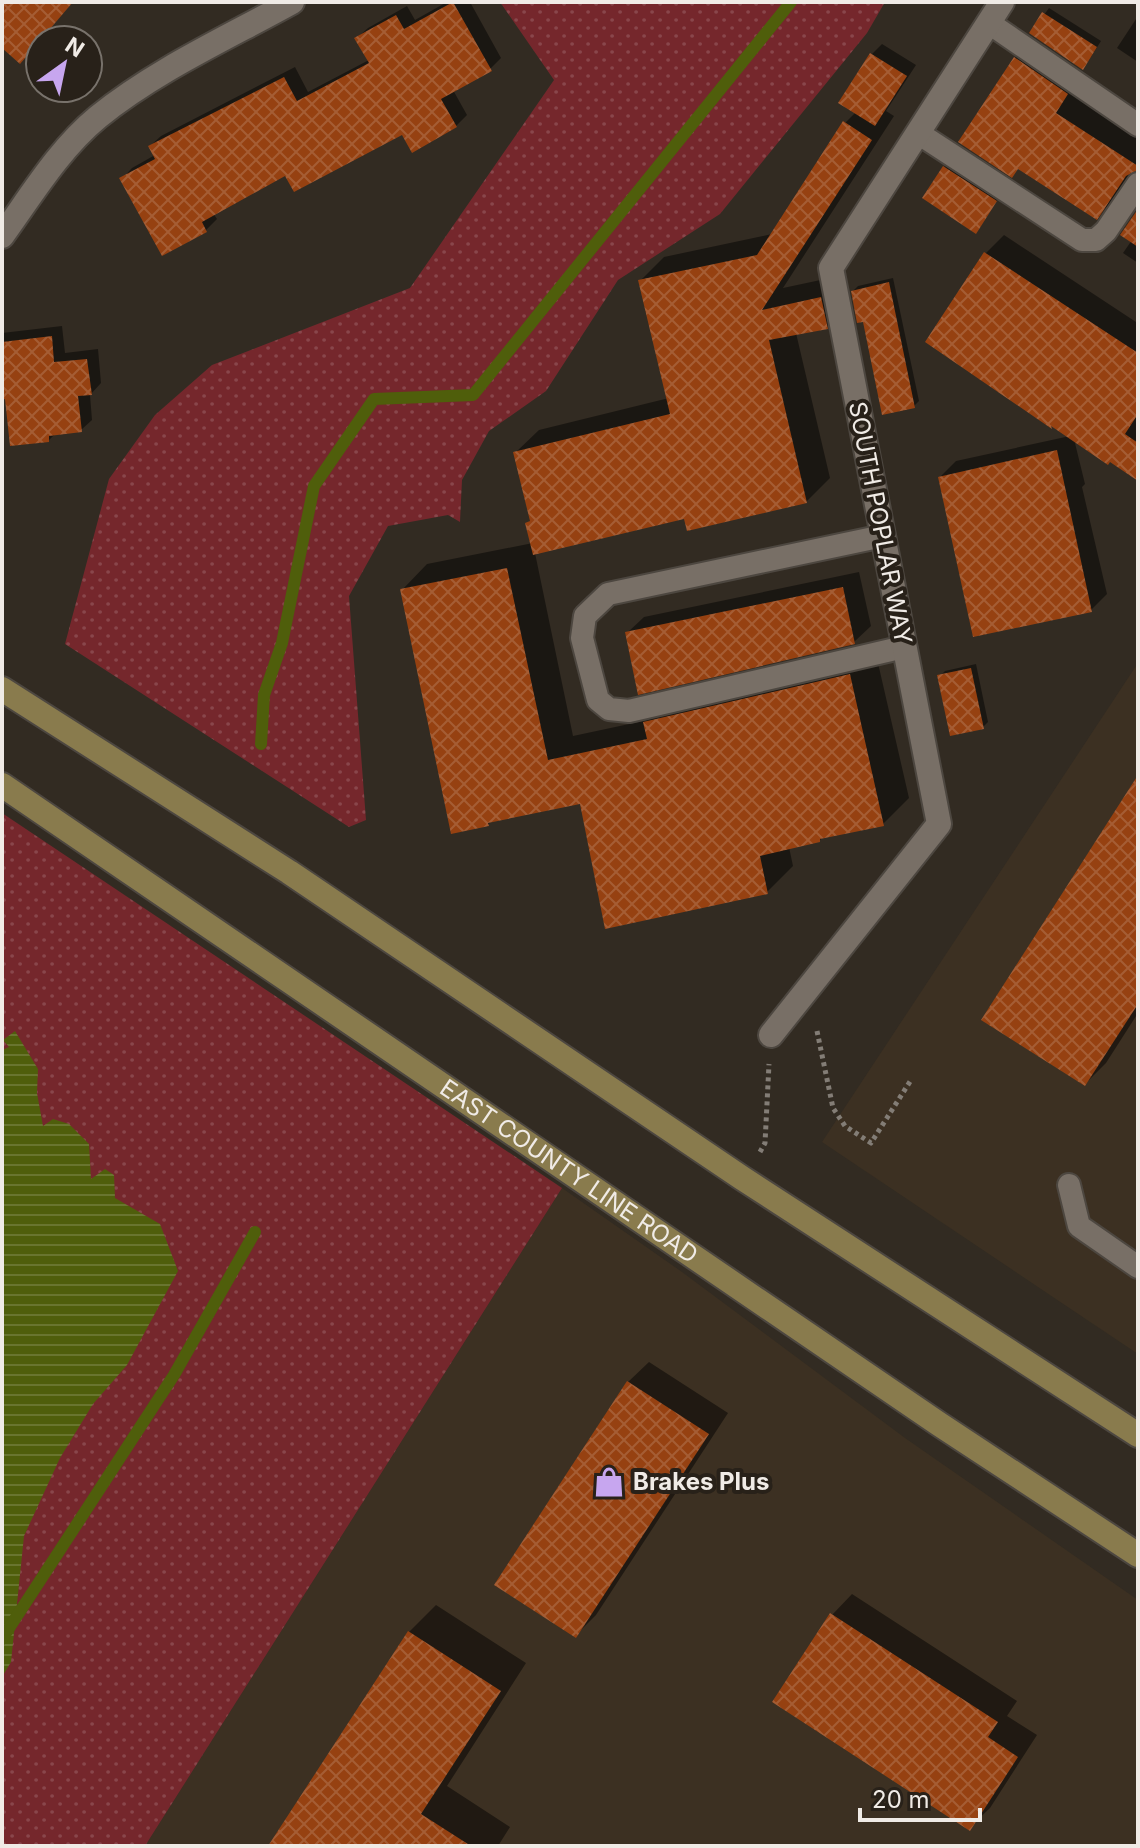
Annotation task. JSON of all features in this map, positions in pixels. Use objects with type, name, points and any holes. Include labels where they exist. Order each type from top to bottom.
[{"type":"main road","points":[[2,689],[289,872],[742,1178],[1138,1435]]},
{"type":"main road","name":"EAST COUNTY LINE ROAD","points":[[2,785],[939,1424],[1138,1555]]},
{"type":"street","points":[[2,236],[65,151],[96,119],[146,83],[292,2]]},
{"type":"street","name":"SOUTH POPLAR WAY","points":[[771,1035],[939,824],[831,268],[1002,2]]},
{"type":"lane","points":[[989,23],[1138,125]]},
{"type":"lane","points":[[918,133],[1082,240],[1096,240],[1106,231],[1138,184]]},
{"type":"lane","points":[[883,536],[608,594],[585,616],[582,638],[598,700],[609,709],[629,711],[904,647]]},
{"type":"lane","points":[[1069,1185],[1079,1226],[1138,1267]]},
{"type":"path","points":[[800,997],[820,1038],[833,1108],[845,1126],[871,1143],[911,1080]]},
{"type":"path","points":[[742,1178],[765,1143],[771,1035]]},
{"type":"shaded area","points":[[500,2],[885,2],[867,33],[720,214],[618,280],[546,391],[489,431],[462,480],[460,522],[448,515],[388,526],[349,596],[366,820],[349,827],[65,644],[109,479],[155,415],[212,365],[410,288],[554,80]]},
{"type":"shaded area","points":[[1138,663],[1138,1354],[822,1142]]},
{"type":"shaded area","points":[[2,813],[562,1188],[145,1846],[2,1846]]},
{"type":"shaded area","points":[[15,1031],[38,1069],[37,1093],[43,1126],[53,1119],[69,1124],[89,1144],[91,1179],[105,1169],[114,1175],[115,1198],[160,1224],[178,1271],[127,1365],[93,1404],[60,1458],[24,1536],[11,1662],[2,1677],[2,1050],[9,1047],[3,1040]]},
{"type":"shaded area","points":[[562,1188],[682,1272],[905,1438],[1138,1600],[1138,1846],[145,1846]]},
{"type":"building","points":[[2,2],[73,2],[54,24],[24,24],[24,59],[20,64],[2,48]]},
{"type":"building","points":[[453,2],[492,71],[441,99],[457,127],[412,153],[402,135],[294,192],[285,176],[202,222],[207,232],[162,256],[119,178],[155,159],[148,146],[284,77],[297,101],[369,63],[354,38],[396,15],[404,29]]},
{"type":"building","points":[[1042,12],[1097,47],[1083,70],[1029,33]]},
{"type":"building","points":[[870,53],[907,76],[875,126],[838,103]]},
{"type":"building","points":[[1014,57],[1068,94],[1056,113],[1138,166],[1138,170],[1126,176],[1097,220],[1018,169],[1012,178],[958,142]]},
{"type":"building","points":[[843,121],[872,140],[762,310],[821,297],[828,329],[769,340],[807,503],[687,531],[684,519],[533,555],[525,523],[530,521],[513,452],[670,414],[638,280],[757,255]]},
{"type":"building","points":[[943,166],[997,201],[976,234],[922,198]]},
{"type":"building","points":[[1138,209],[1138,247],[1120,235]]},
{"type":"building","points":[[984,252],[1138,353],[1138,414],[1125,434],[1138,443],[1138,481],[1110,462],[1108,465],[1051,426],[1052,429],[925,342]]},
{"type":"building","points":[[889,282],[915,408],[882,415],[863,322],[857,323],[851,291]]},
{"type":"building","points":[[52,336],[54,362],[87,359],[92,395],[78,396],[82,432],[49,436],[49,442],[10,446],[5,399],[2,400],[2,342]]},
{"type":"building","points":[[1057,450],[1092,612],[973,637],[938,477]]},
{"type":"building","points":[[507,568],[548,760],[647,739],[643,722],[850,674],[884,826],[820,839],[820,842],[760,856],[768,894],[605,929],[580,804],[451,834],[400,589]]},
{"type":"building","points":[[843,587],[855,644],[638,695],[625,632]]},
{"type":"building","points":[[971,668],[984,729],[950,736],[937,675]]},
{"type":"building","points":[[1138,775],[1138,1004],[1085,1086],[981,1020]]},
{"type":"building","points":[[627,1381],[709,1434],[576,1638],[494,1585]]},
{"type":"building","points":[[830,1613],[998,1722],[988,1737],[1018,1757],[970,1831],[772,1702]]},
{"type":"building","points":[[408,1631],[501,1691],[421,1814],[471,1846],[268,1846]]},
{"type":"waterway","points":[[261,744],[264,695],[282,643],[314,486],[374,399],[473,395],[791,2]]},
{"type":"waterway","points":[[2,1639],[174,1375],[255,1232]]},
{"type":"place","name":"Brakes Plus","points":[[609,1482]]}]
